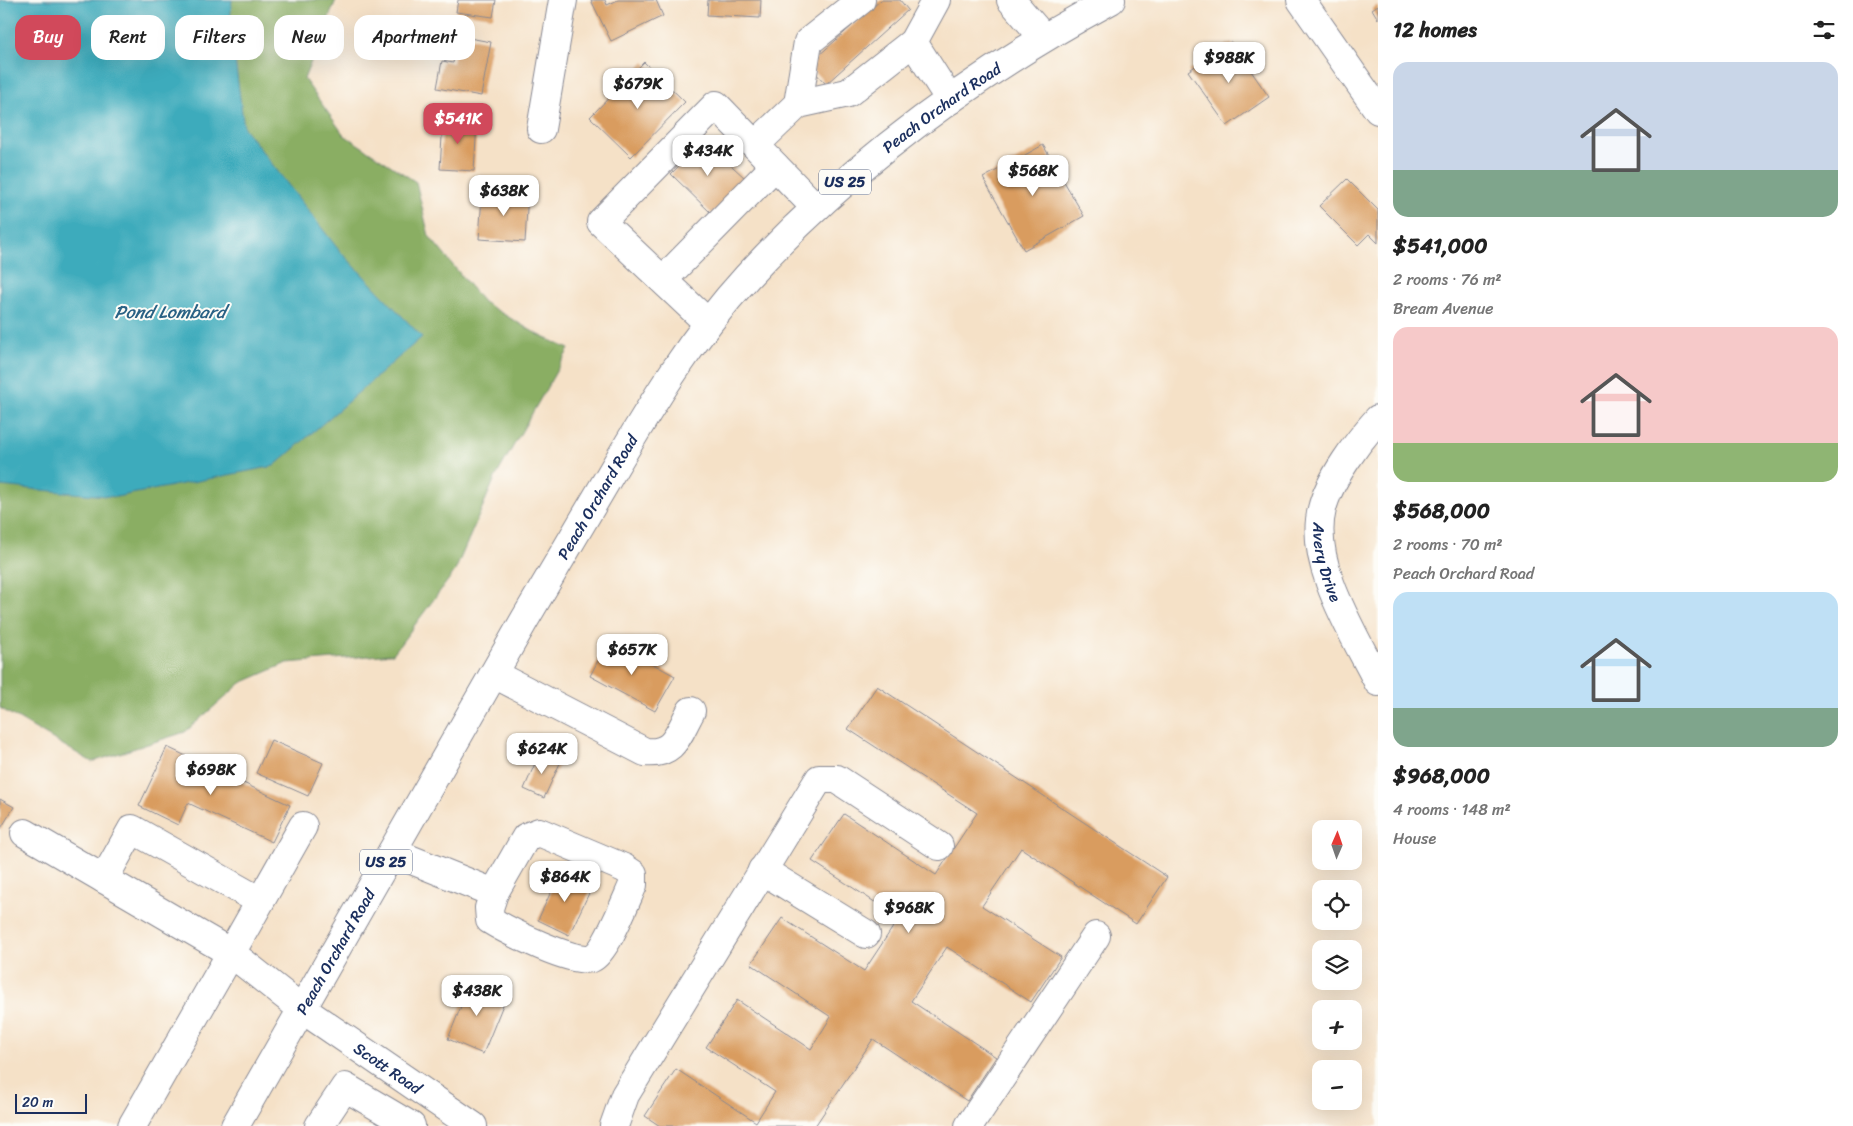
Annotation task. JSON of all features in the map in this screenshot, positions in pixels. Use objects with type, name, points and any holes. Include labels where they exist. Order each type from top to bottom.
[{"type":"main road","points":[[542,129],[563,0]]},
{"type":"main road","points":[[798,104],[808,42],[862,0]]},
{"type":"main road","points":[[755,145],[798,104],[848,93],[912,42],[936,0]]},
{"type":"main road","points":[[1011,0],[1043,37]]},
{"type":"main road","name":"Peach Orchard Road","points":[[235,1126],[663,384],[708,323],[746,278],[816,208],[859,170],[950,100],[1043,37],[1111,0]]},
{"type":"main road","points":[[1301,0],[1378,110]]},
{"type":"main road","points":[[912,42],[950,100]]},
{"type":"main road","points":[[708,323],[601,222],[716,105],[816,208]]},
{"type":"main road","points":[[663,280],[775,166]]},
{"type":"main road","name":"Avery Drive","points":[[1378,419],[1364,434],[1327,493],[1321,510],[1320,534],[1324,569],[1378,682]]},
{"type":"main road","points":[[494,674],[645,752],[659,754],[671,747],[691,711]]},
{"type":"main road","points":[[614,1126],[625,1095],[812,787],[819,779],[838,780],[939,846]]},
{"type":"main road","points":[[132,1126],[302,826]]},
{"type":"main road","points":[[104,879],[132,828],[260,901]]},
{"type":"main road","points":[[539,832],[624,868],[633,874],[633,885],[601,949],[592,958],[575,959],[496,924],[490,920],[489,908],[494,893],[526,837],[539,832]]},
{"type":"main road","name":"Scott Road","points":[[25,833],[231,953],[302,1009],[473,1126]]},
{"type":"main road","points":[[392,852],[494,893]]},
{"type":"main road","points":[[762,870],[866,934]]},
{"type":"main road","points":[[969,1126],[1096,936]]},
{"type":"main road","points":[[319,1126],[345,1087],[411,1126]]},
{"type":"green space","points":[[0,0],[336,0],[330,15],[274,15],[274,60],[312,60],[304,79],[344,135],[416,182],[429,236],[483,302],[537,334],[569,349],[495,478],[455,571],[393,654],[287,663],[241,683],[185,732],[92,762],[0,708]]},
{"type":"water","name":"Pond Lombard","points":[[0,0],[232,0],[231,15],[175,15],[175,60],[235,60],[244,128],[338,249],[422,337],[274,466],[116,497],[0,486]]},
{"type":"building","points":[[458,0],[496,0],[493,17],[456,12]]},
{"type":"building","points":[[591,0],[605,0],[607,5],[618,0],[656,0],[663,16],[611,41]]},
{"type":"building","points":[[708,0],[761,0],[760,18],[707,15]]},
{"type":"building","points":[[881,0],[900,0],[908,10],[826,84],[808,65]]},
{"type":"building","points":[[1378,5],[1378,19],[1372,9]]},
{"type":"building","points":[[475,39],[491,42],[481,96],[437,88],[442,61],[453,63],[454,60],[475,60]]},
{"type":"building","points":[[1231,42],[1269,97],[1227,126],[1188,71]]},
{"type":"building","points":[[644,62],[685,102],[631,157],[590,117]]},
{"type":"building","points":[[443,120],[477,122],[474,171],[440,169]]},
{"type":"building","points":[[704,140],[746,179],[712,214],[671,174]]},
{"type":"building","points":[[1043,145],[1084,216],[1024,250],[983,178]]},
{"type":"building","points":[[1347,179],[1378,210],[1378,243],[1369,234],[1358,245],[1319,206]]},
{"type":"building","points":[[507,191],[528,192],[525,242],[479,239],[482,196],[507,198]]},
{"type":"building","points":[[609,640],[675,676],[655,711],[590,676]]},
{"type":"building","points":[[877,686],[1167,877],[1136,924],[1021,848],[982,906],[1061,957],[1031,1002],[947,947],[911,1001],[996,1057],[967,1101],[873,1039],[815,1126],[660,1126],[645,1116],[676,1069],[756,1122],[775,1092],[706,1047],[737,1000],[811,1049],[831,1017],[751,964],[782,918],[864,971],[899,918],[812,861],[844,814],[936,875],[977,813],[848,729]]},
{"type":"building","points":[[271,740],[323,763],[308,796],[256,773]]},
{"type":"building","points":[[167,747],[290,805],[272,842],[188,803],[178,825],[139,806]]},
{"type":"building","points":[[540,752],[561,761],[544,798],[524,789]]},
{"type":"building","points":[[0,799],[14,807],[0,830]]},
{"type":"building","points":[[560,872],[592,887],[569,935],[538,920]]},
{"type":"building","points":[[471,981],[507,995],[483,1054],[448,1039]]}]
